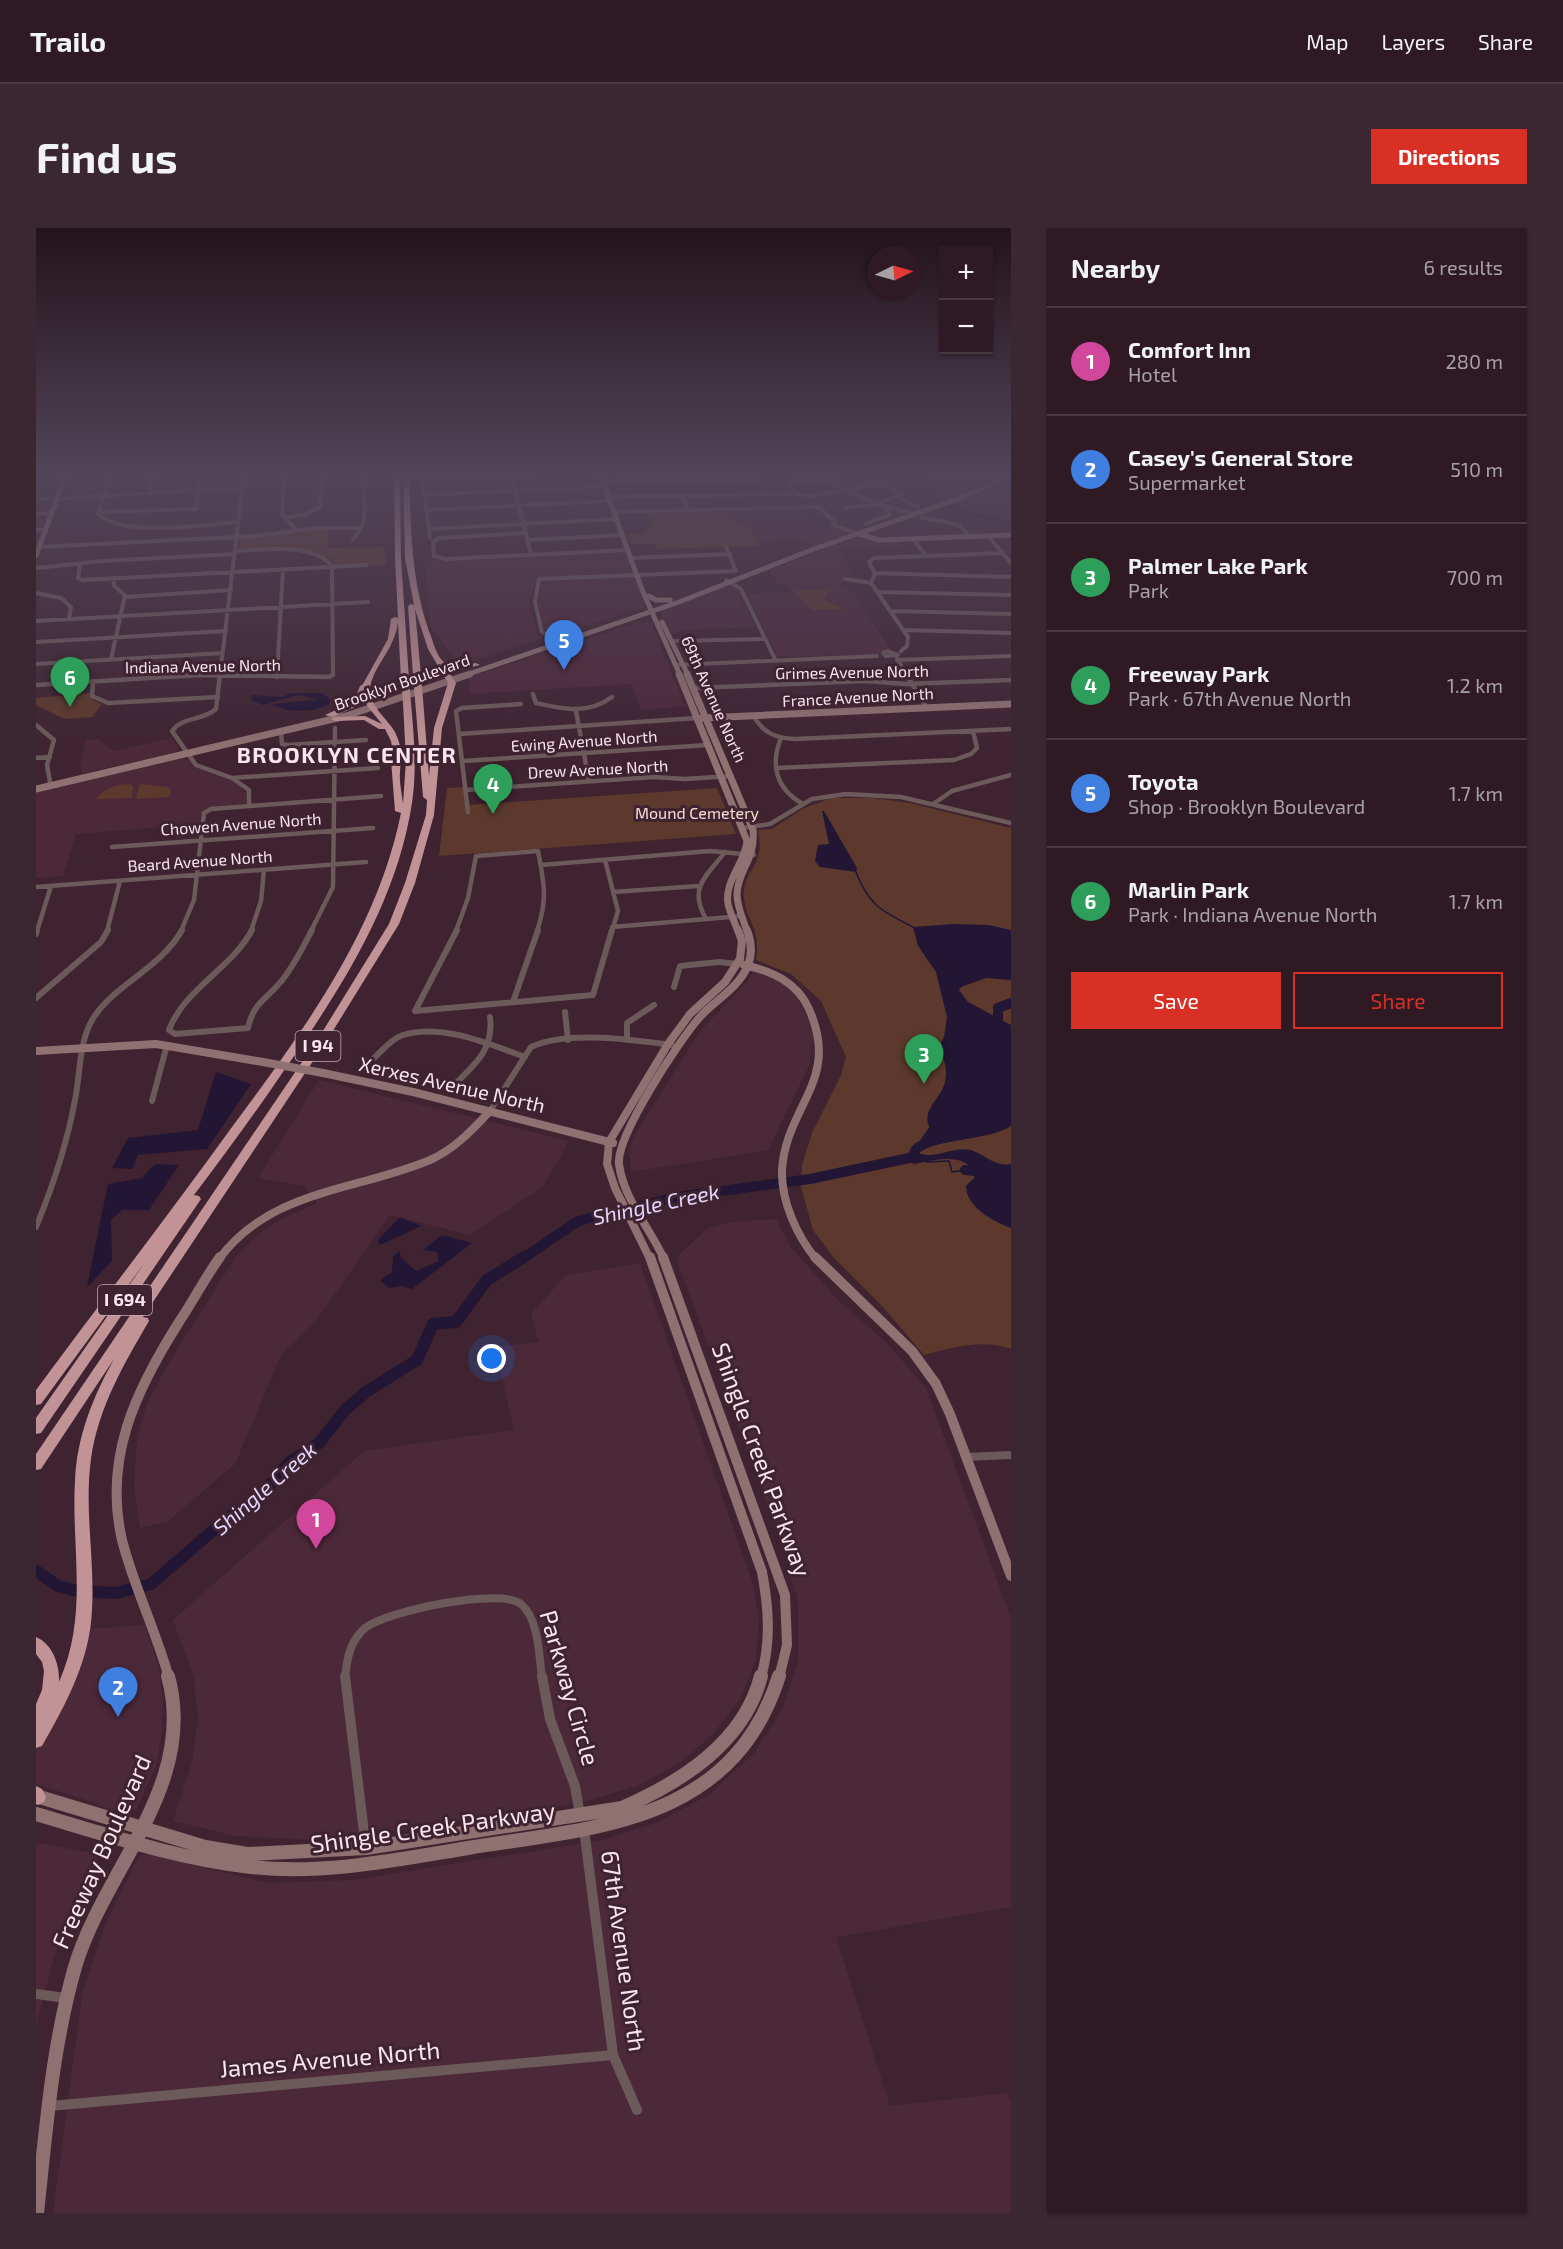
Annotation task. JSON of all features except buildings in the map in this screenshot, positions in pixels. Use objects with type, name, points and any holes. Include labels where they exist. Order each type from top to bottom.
[{"type":"highway","name":"I 94","points":[[36,1400],[209,1168],[306,1032],[341,977],[373,915],[396,851],[410,787],[411,757],[399,567]]},
{"type":"highway","name":"I 94","points":[[36,1465],[200,1224],[377,955],[399,912],[418,858],[427,796],[409,567]]},
{"type":"highway","points":[[410,567],[418,614],[449,677],[451,692],[438,728],[430,815],[418,858]]},
{"type":"highway","points":[[333,721],[359,702],[366,680],[391,640],[400,598]]},
{"type":"highway","points":[[441,664],[455,669],[476,665]]},
{"type":"highway","points":[[375,667],[367,687],[371,707],[391,746],[397,768],[400,799],[396,851]]},
{"type":"highway","points":[[371,707],[380,716],[395,743],[399,762],[397,768]]},
{"type":"highway","points":[[333,721],[365,718],[382,727]]},
{"type":"highway","name":"I 694","points":[[36,1430],[199,1194],[209,1168]]},
{"type":"highway","points":[[36,1741],[71,1672],[82,1636],[85,1608],[82,1474],[91,1426],[119,1362],[200,1224]]},
{"type":"highway","points":[[36,1644],[48,1657],[52,1676],[47,1700],[36,1719]]},
{"type":"street","points":[[36,568],[56,567]]},
{"type":"street","points":[[80,567],[79,579],[322,567]]},
{"type":"street","points":[[234,567],[216,709],[213,713],[185,720],[173,728],[172,734],[202,768],[232,778],[249,790],[249,806]]},
{"type":"street","points":[[332,567],[332,604]]},
{"type":"street","name":"69th Avenue North","points":[[635,567],[653,609],[671,641],[697,718],[743,828]]},
{"type":"street","points":[[559,641],[543,633],[539,622],[535,602],[540,579],[736,571],[734,567]]},
{"type":"street","name":"Brooklyn Boulevard","points":[[36,787],[50,782],[333,721],[449,677],[653,609],[767,567]]},
{"type":"street","points":[[871,567],[874,573],[871,583]]},
{"type":"street","points":[[277,677],[283,569]]},
{"type":"street","points":[[874,573],[1011,577]]},
{"type":"street","points":[[111,659],[125,597],[124,592],[114,585],[114,578]]},
{"type":"street","points":[[845,579],[871,583],[904,630],[909,640],[893,655]]},
{"type":"street","name":"Brooklyn Boulevard","points":[[449,677],[476,665],[616,624],[670,600],[727,582]]},
{"type":"street","points":[[727,582],[741,589],[776,661]]},
{"type":"street","name":"69th Avenue North","points":[[642,586],[649,596],[657,626],[694,688],[751,828]]},
{"type":"street","points":[[125,597],[231,590]]},
{"type":"street","points":[[878,592],[1011,595]]},
{"type":"street","points":[[36,594],[68,601],[71,607],[69,619]]},
{"type":"street","points":[[649,596],[656,600],[670,600]]},
{"type":"street","points":[[36,621],[368,602]]},
{"type":"street","name":"Indiana Avenue North","points":[[36,685],[220,676],[323,678],[333,675],[332,604]]},
{"type":"street","points":[[891,611],[1011,614]]},
{"type":"street","points":[[616,624],[645,618],[652,620],[657,626]]},
{"type":"street","points":[[904,630],[958,629],[1011,633]]},
{"type":"street","points":[[36,642],[225,631]]},
{"type":"street","points":[[671,641],[765,639]]},
{"type":"street","points":[[36,663],[223,652]]},
{"type":"street","points":[[893,655],[927,708]]},
{"type":"street","points":[[679,665],[893,655],[1009,656],[1011,662]]},
{"type":"street","name":"Grimes Avenue North","points":[[694,688],[873,681],[912,684],[1011,680]]},
{"type":"street","points":[[93,681],[92,696],[108,703],[218,697]]},
{"type":"street","points":[[533,694],[536,703],[576,711],[605,704],[612,697]]},
{"type":"street","points":[[468,812],[456,711],[520,704]]},
{"type":"street","name":"France Avenue North","points":[[697,718],[1011,704]]},
{"type":"street","points":[[576,711],[589,781]]},
{"type":"street","points":[[753,716],[762,731],[781,738],[1011,729]]},
{"type":"street","points":[[459,734],[697,718]]},
{"type":"street","name":"Brooklyn Boulevard","points":[[36,787],[333,721]]},
{"type":"street","points":[[264,870],[261,905],[251,932],[218,975],[175,1016],[169,1029],[176,1034],[248,1028],[251,1011],[289,970],[315,924],[333,887],[335,743],[333,721]]},
{"type":"street","points":[[36,725],[54,740],[47,769],[50,782]]},
{"type":"street","points":[[36,731],[42,729]]},
{"type":"street","points":[[777,768],[954,760],[971,754],[977,748],[977,739],[972,731]]},
{"type":"street","points":[[281,733],[284,745],[366,740]]},
{"type":"street","points":[[781,738],[774,758],[777,768],[791,798],[803,804]]},
{"type":"street","name":"Ewing Avenue North","points":[[463,761],[708,745]]},
{"type":"street","points":[[36,758],[50,757]]},
{"type":"street","points":[[232,778],[378,768]]},
{"type":"street","points":[[933,804],[952,791],[1011,775]]},
{"type":"street","name":"Drew Avenue North","points":[[466,790],[660,777],[685,779],[732,777]]},
{"type":"street","points":[[609,1142],[668,1044],[690,1014],[725,982],[738,963],[742,941],[728,904],[728,891],[734,874],[746,854],[747,841],[743,828],[770,824],[820,796],[860,794],[901,797],[1011,823]]},
{"type":"street","points":[[36,1227],[60,1164],[88,1028],[96,1014],[161,958],[181,934],[193,906],[206,810],[381,796]]},
{"type":"street","name":"Chowen Avenue North","points":[[112,848],[373,828]]},
{"type":"street","points":[[621,1145],[678,1046],[701,1016],[736,984],[748,965],[752,940],[742,916],[737,893],[742,875],[754,855],[751,828]]},
{"type":"street","points":[[513,1002],[545,908],[546,891],[538,851],[476,856],[462,918],[444,958],[415,1011],[593,995],[618,911],[605,860]]},
{"type":"street","points":[[541,865],[725,852],[754,855]]},
{"type":"street","points":[[706,919],[698,905],[698,886],[725,852]]},
{"type":"street","name":"Beard Avenue North","points":[[36,887],[366,862]]},
{"type":"street","points":[[36,998],[101,942],[111,924],[120,880]]},
{"type":"street","points":[[36,934],[51,886]]},
{"type":"street","points":[[613,892],[698,886]]},
{"type":"street","points":[[612,927],[742,916]]},
{"type":"street","points":[[674,987],[680,966],[719,962],[748,965],[770,971],[795,987],[814,1016],[822,1040],[819,1071],[786,1142],[783,1183],[796,1228],[822,1268],[915,1355],[931,1375],[948,1409],[1011,1576]]},
{"type":"street","points":[[627,1040],[627,1023],[654,1005]]},
{"type":"street","points":[[565,1011],[568,1040]]},
{"type":"street","points":[[455,1084],[490,1045],[494,1034],[490,1017]]},
{"type":"street","points":[[374,1058],[402,1035],[449,1035],[525,1056]]},
{"type":"street","name":"Freeway Boulevard","points":[[38,2213],[50,2106],[66,1998],[89,1927],[168,1767],[175,1728],[168,1673],[121,1536],[115,1484],[117,1454],[125,1422],[144,1377],[226,1249],[254,1224],[290,1203],[326,1190],[419,1166],[440,1157],[473,1135],[525,1056],[537,1043],[568,1040],[627,1040],[678,1046]]},
{"type":"street","name":"Xerxes Avenue North","points":[[36,1051],[86,1044]]},
{"type":"street","points":[[152,1101],[167,1044]]},
{"type":"street","name":"Xerxes Avenue North","points":[[36,1045],[167,1044],[323,1073],[621,1145]]},
{"type":"street","name":"Shingle Creek Parkway","points":[[37,1796],[205,1847],[247,1854],[366,1848],[622,1808],[646,1799],[694,1768],[746,1715],[768,1665],[769,1598],[762,1572],[656,1268],[632,1218],[621,1201],[607,1164],[609,1142]]},
{"type":"street","name":"Shingle Creek Parkway","points":[[36,1814],[191,1859],[253,1867],[312,1869],[369,1864],[617,1824],[659,1808],[702,1784],[736,1754],[753,1733],[768,1707],[784,1662],[788,1639],[785,1594],[778,1569],[667,1266],[623,1179],[619,1164],[621,1145]]},
{"type":"street","points":[[966,1457],[1011,1455]]},
{"type":"street","name":"Parkway Circle","points":[[369,1864],[346,1690],[346,1664],[350,1648],[362,1631],[378,1618],[415,1609],[501,1597],[514,1598],[526,1607],[532,1620],[550,1719],[575,1786],[584,1830]]},
{"type":"street","points":[[770,1635],[788,1639]]},
{"type":"street","name":"67th Avenue North","points":[[584,1830],[613,2055],[637,2110]]},
{"type":"street","points":[[36,1994],[66,1998]]},
{"type":"street","name":"James Avenue North","points":[[50,2106],[613,2055]]},
{"type":"shaded area","points":[[425,567],[632,567],[635,574],[537,578],[529,603],[537,634],[544,638],[460,666],[430,626]]},
{"type":"shaded area","points":[[778,567],[849,567],[852,571],[841,584],[852,590],[891,650],[881,654],[778,657],[747,594],[792,592],[788,584],[777,584],[769,570]]},
{"type":"shaded area","points":[[569,577],[635,577],[645,607],[554,636],[545,632],[538,603],[542,580]]},
{"type":"shaded area","points":[[725,587],[734,588],[756,627],[684,630],[671,634],[661,615],[663,610]]},
{"type":"shaded area","points":[[638,622],[651,623],[685,706],[641,710],[632,684],[470,694],[468,678]]},
{"type":"shaded area","points":[[292,693],[322,693],[330,699],[330,704],[315,709],[294,711],[272,705],[316,699],[298,695],[263,705],[253,701],[251,695],[282,697]]},
{"type":"shaded area","points":[[171,738],[179,749],[173,753],[83,773],[80,767],[86,740],[98,739],[113,751]]},
{"type":"shaded area","points":[[183,758],[236,782],[247,794],[246,803],[209,808],[202,813],[201,824],[76,834],[63,876],[36,878],[36,791]]},
{"type":"shaded area","points":[[822,811],[857,868],[856,872],[820,867],[815,861],[818,845],[829,844]]},
{"type":"shaded area","points":[[954,924],[989,925],[1011,930],[1011,980],[986,978],[961,987],[959,990],[968,1002],[1011,1025],[1011,1126],[1002,1131],[937,1145],[919,1153],[931,1155],[964,1149],[977,1152],[999,1164],[1011,1164],[1011,1228],[989,1218],[971,1201],[966,1186],[974,1178],[975,1173],[970,1166],[947,1159],[914,1164],[908,1159],[911,1148],[933,1132],[928,1124],[928,1114],[943,1088],[946,1072],[939,1046],[944,1037],[947,1017],[936,972],[918,946],[913,927]]},
{"type":"shaded area","points":[[754,970],[771,975],[794,990],[814,1030],[809,1066],[768,1150],[631,1172],[629,1151],[634,1136],[700,1031],[748,981]]},
{"type":"shaded area","points":[[216,1072],[251,1084],[207,1149],[138,1155],[132,1169],[112,1168],[128,1138],[198,1130]]},
{"type":"shaded area","points":[[319,1080],[569,1141],[543,1187],[470,1235],[390,1215],[316,1321],[281,1355],[235,1464],[167,1522],[140,1528],[134,1487],[137,1440],[147,1403],[170,1361],[235,1258],[255,1237],[275,1222],[317,1203],[304,1186],[258,1178]]},
{"type":"shaded area","points":[[155,1164],[179,1165],[149,1210],[122,1210],[111,1220],[112,1261],[87,1287],[108,1184],[142,1178]]},
{"type":"shaded area","points":[[400,1217],[421,1226],[380,1245],[378,1240]]},
{"type":"shaded area","points":[[776,1219],[790,1246],[839,1301],[887,1343],[926,1388],[1011,1618],[1011,1907],[836,1937],[890,2106],[1007,2093],[1011,2104],[1011,2213],[53,2213],[82,1995],[107,1920],[139,1856],[148,1854],[267,1883],[354,1880],[602,1840],[656,1823],[709,1795],[754,1753],[782,1710],[798,1661],[798,1602],[785,1553],[676,1258],[706,1229],[731,1222]]},
{"type":"shaded area","points":[[442,1235],[472,1243],[412,1289],[402,1286],[389,1288],[380,1280],[392,1272],[393,1257],[399,1251],[401,1258],[416,1271],[439,1261],[437,1252],[423,1250]]},
{"type":"shaded area","points":[[640,1263],[753,1584],[759,1620],[756,1659],[741,1698],[713,1734],[681,1762],[640,1785],[562,1806],[376,1834],[318,1840],[236,1836],[173,1821],[192,1762],[198,1720],[194,1677],[173,1620],[364,1451],[514,1430],[495,1347],[539,1342],[531,1314],[566,1275]]},
{"type":"shaded area","points":[[145,1625],[159,1669],[163,1703],[162,1731],[156,1766],[137,1808],[121,1815],[98,1804],[36,1784],[36,1749],[74,1676],[86,1629]]},
{"type":"shaded area","points":[[36,1843],[100,1854],[54,1957],[36,2025]]},
{"type":"green space","points":[[797,590],[830,590],[824,600],[844,609],[813,610],[794,592]]},
{"type":"green space","points":[[89,693],[94,701],[102,704],[92,717],[65,719],[36,705],[36,698]]},
{"type":"green space","points":[[129,784],[133,786],[132,798],[96,799],[110,788]]},
{"type":"green space","points":[[142,784],[168,787],[172,792],[168,797],[139,799],[136,798],[139,786]]},
{"type":"green space","name":"Mound Cemetery","points":[[464,787],[466,805],[717,788],[736,834],[439,856],[447,788]]},
{"type":"green space","points":[[832,798],[873,798],[910,803],[1011,828],[1011,1349],[978,1344],[924,1355],[882,1306],[834,1258],[813,1230],[801,1187],[802,1165],[812,1133],[841,1075],[846,1057],[821,1001],[791,974],[756,960],[757,939],[746,909],[744,892],[745,883],[759,852],[758,830],[772,829],[804,808]]},
{"type":"waterway","points":[[856,872],[866,893],[878,906],[913,927]]},
{"type":"waterway","name":"Shingle Creek","points":[[991,1031],[998,1019],[998,1008],[1011,1003]]},
{"type":"waterway","name":"Shingle Creek","points":[[925,1142],[940,1120]]},
{"type":"waterway","name":"Shingle Creek","points":[[522,1259],[578,1221],[677,1197],[810,1179],[914,1157]]},
{"type":"waterway","points":[[926,1162],[949,1161],[952,1172],[965,1170]]},
{"type":"waterway","points":[[965,1170],[984,1172],[1011,1182]]},
{"type":"waterway","name":"Shingle Creek","points":[[36,1571],[58,1586],[77,1591],[116,1593],[151,1584],[223,1522],[262,1494],[290,1462],[319,1443],[346,1409],[366,1392],[417,1360],[433,1324],[456,1322],[487,1280],[524,1257]]},
{"type":"place","name":"Toyota","points":[[564,670]]},
{"type":"place","name":"Marlin Park","points":[[70,707]]},
{"type":"place","name":"Freeway Park","points":[[493,814]]},
{"type":"place","name":"Palmer Lake Park","points":[[924,1084]]},
{"type":"place","name":"Comfort Inn","points":[[316,1549]]},
{"type":"place","name":"Casey's General Store","points":[[118,1717]]},
{"type":"district","name":"BROOKLYN CENTER","points":[[347,755]]}]
